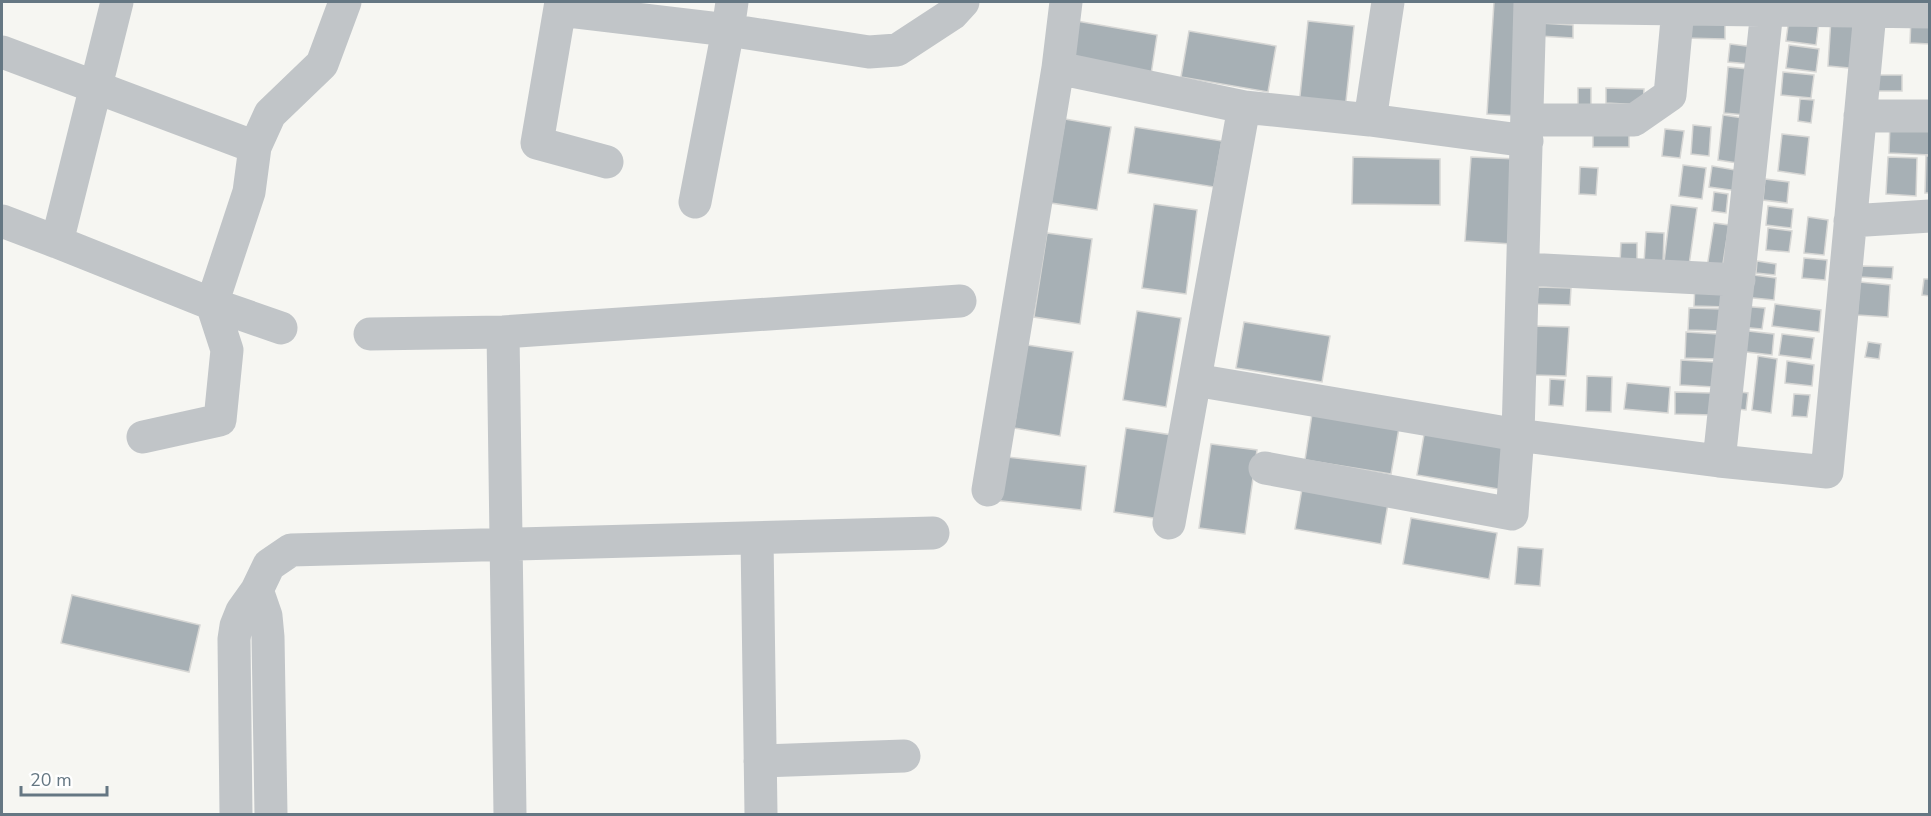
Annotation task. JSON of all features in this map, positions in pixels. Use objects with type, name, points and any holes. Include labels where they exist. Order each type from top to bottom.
[{"type":"street","points":[[57,242],[117,2]]},
{"type":"street","points":[[143,437],[220,420],[227,350],[212,304],[249,192],[255,147],[270,114],[322,64],[345,2]]},
{"type":"street","points":[[607,162],[537,143],[560,6],[730,16],[869,52],[897,50],[952,14],[963,2]]},
{"type":"street","points":[[988,490],[1058,68],[1066,2]]},
{"type":"street","points":[[1371,120],[1388,2]]},
{"type":"street","points":[[1265,468],[1512,514],[1518,435],[1524,269],[1530,4],[1767,10],[1870,6],[1929,12]]},
{"type":"street","points":[[1196,380],[1518,435],[1719,461],[1827,472],[1870,6]]},
{"type":"street","points":[[1058,68],[1244,107],[1371,120],[1527,130],[1634,120],[1670,95],[1678,9]]},
{"type":"street","points":[[1719,461],[1767,10]]},
{"type":"street","points":[[695,202],[730,16]]},
{"type":"street","points":[[2,52],[255,147]]},
{"type":"street","points":[[1169,523],[1244,107]]},
{"type":"street","points":[[1860,116],[1929,116]]},
{"type":"street","points":[[1850,221],[1929,216]]},
{"type":"street","points":[[2,221],[212,304],[281,328]]},
{"type":"street","points":[[1524,269],[1739,280]]},
{"type":"street","points":[[370,334],[504,332],[960,301]]},
{"type":"street","points":[[504,332],[510,814]]},
{"type":"street","points":[[236,814],[234,639],[236,626],[242,611],[257,590],[269,565],[291,550],[933,533]]},
{"type":"street","points":[[757,538],[761,814]]},
{"type":"street","points":[[257,590],[266,616],[268,637],[271,814]]},
{"type":"street","points":[[760,762],[904,756]]},
{"type":"building","points":[[1494,2],[1526,2],[1519,116],[1487,114]]},
{"type":"building","points":[[1911,17],[1930,19],[1930,44],[1910,43]]},
{"type":"building","points":[[1789,18],[1819,21],[1816,45],[1786,41]]},
{"type":"building","points":[[1831,18],[1863,21],[1860,69],[1828,66]]},
{"type":"building","points":[[1071,20],[1157,35],[1150,81],[1063,66]]},
{"type":"building","points":[[1308,21],[1354,26],[1345,110],[1299,105]]},
{"type":"building","points":[[1540,23],[1573,25],[1573,38],[1539,36]]},
{"type":"building","points":[[1683,23],[1725,23],[1725,39],[1683,38]]},
{"type":"building","points":[[1189,31],[1276,46],[1268,92],[1181,77]]},
{"type":"building","points":[[1730,44],[1762,48],[1761,65],[1728,62]]},
{"type":"building","points":[[1789,45],[1819,49],[1816,72],[1786,68]]},
{"type":"building","points":[[1728,67],[1749,69],[1745,115],[1724,113]]},
{"type":"building","points":[[1783,72],[1814,75],[1811,98],[1781,95]]},
{"type":"building","points":[[1872,75],[1902,75],[1902,91],[1872,91]]},
{"type":"building","points":[[1578,88],[1591,88],[1591,107],[1578,107]]},
{"type":"building","points":[[1606,88],[1644,89],[1643,105],[1606,103]]},
{"type":"building","points":[[1800,99],[1814,100],[1811,123],[1798,121]]},
{"type":"building","points":[[1723,115],[1743,118],[1737,163],[1718,160]]},
{"type":"building","points":[[1065,119],[1111,127],[1097,210],[1051,203]]},
{"type":"building","points":[[1890,123],[1930,125],[1930,155],[1889,153]]},
{"type":"building","points":[[1693,125],[1711,127],[1709,156],[1691,154]]},
{"type":"building","points":[[1135,127],[1222,141],[1214,187],[1128,173]]},
{"type":"building","points":[[1665,129],[1684,131],[1680,158],[1662,156]]},
{"type":"building","points":[[1593,134],[1629,134],[1629,147],[1593,147]]},
{"type":"building","points":[[1782,134],[1809,137],[1805,175],[1778,171]]},
{"type":"building","points":[[1926,156],[1930,156],[1930,193],[1925,193]]},
{"type":"building","points":[[1353,157],[1440,159],[1440,205],[1352,204]]},
{"type":"building","points":[[1471,157],[1517,159],[1512,244],[1465,241]]},
{"type":"building","points":[[1888,157],[1917,158],[1916,196],[1886,194]]},
{"type":"building","points":[[1683,165],[1706,168],[1702,199],[1679,196]]},
{"type":"building","points":[[1712,166],[1741,171],[1738,191],[1709,187]]},
{"type":"building","points":[[1580,167],[1598,168],[1596,195],[1579,194]]},
{"type":"building","points":[[1765,179],[1789,182],[1787,203],[1763,200]]},
{"type":"building","points":[[1714,192],[1728,194],[1726,213],[1712,211]]},
{"type":"building","points":[[1154,204],[1197,210],[1186,294],[1142,288]]},
{"type":"building","points":[[1671,205],[1697,208],[1689,265],[1664,262]]},
{"type":"building","points":[[1768,206],[1793,209],[1791,228],[1766,225]]},
{"type":"building","points":[[1808,217],[1828,220],[1824,255],[1804,253]]},
{"type":"building","points":[[1714,223],[1729,225],[1721,276],[1706,274]]},
{"type":"building","points":[[1768,228],[1792,231],[1789,252],[1766,250]]},
{"type":"building","points":[[1646,232],[1664,233],[1663,264],[1644,263]]},
{"type":"building","points":[[1047,233],[1092,239],[1080,324],[1034,317]]},
{"type":"building","points":[[1621,243],[1637,243],[1637,263],[1620,263]]},
{"type":"building","points":[[1804,258],[1827,260],[1825,280],[1802,278]]},
{"type":"building","points":[[1757,261],[1776,264],[1775,275],[1756,273]]},
{"type":"building","points":[[1862,266],[1893,267],[1892,279],[1861,277]]},
{"type":"building","points":[[1746,274],[1776,278],[1774,300],[1743,297]]},
{"type":"building","points":[[1924,279],[1930,279],[1930,296],[1922,295]]},
{"type":"building","points":[[1860,282],[1890,285],[1888,317],[1857,315]]},
{"type":"building","points":[[1695,283],[1728,284],[1727,307],[1694,306]]},
{"type":"building","points":[[1538,287],[1571,288],[1570,305],[1537,304]]},
{"type":"building","points":[[1775,304],[1821,310],[1819,332],[1772,326]]},
{"type":"building","points":[[1741,306],[1765,308],[1762,329],[1739,327]]},
{"type":"building","points":[[1689,308],[1723,309],[1722,331],[1688,330]]},
{"type":"building","points":[[1137,311],[1181,318],[1166,407],[1123,400]]},
{"type":"building","points":[[1244,322],[1330,336],[1322,382],[1236,368]]},
{"type":"building","points":[[1535,326],[1569,327],[1566,376],[1533,375]]},
{"type":"building","points":[[1740,330],[1774,334],[1772,355],[1738,351]]},
{"type":"building","points":[[1686,332],[1718,334],[1717,359],[1685,358]]},
{"type":"building","points":[[1782,334],[1814,338],[1811,359],[1779,355]]},
{"type":"building","points":[[1868,342],[1881,344],[1879,359],[1865,357]]},
{"type":"building","points":[[1027,345],[1073,352],[1060,436],[1014,428]]},
{"type":"building","points":[[1758,356],[1777,359],[1771,413],[1752,410]]},
{"type":"building","points":[[1681,360],[1715,362],[1714,387],[1680,385]]},
{"type":"building","points":[[1787,361],[1814,365],[1812,386],[1785,383]]},
{"type":"building","points":[[1587,376],[1612,377],[1611,412],[1586,411]]},
{"type":"building","points":[[1550,379],[1565,380],[1563,406],[1549,405]]},
{"type":"building","points":[[1627,383],[1670,387],[1668,413],[1624,409]]},
{"type":"building","points":[[1675,392],[1712,393],[1712,415],[1675,414]]},
{"type":"building","points":[[1740,392],[1748,393],[1746,410],[1738,409]]},
{"type":"building","points":[[1794,394],[1810,395],[1807,417],[1792,416]]},
{"type":"building","points":[[1312,414],[1399,428],[1391,474],[1305,460]]},
{"type":"building","points":[[1126,428],[1172,435],[1160,519],[1114,512]]},
{"type":"building","points":[[1425,429],[1512,443],[1504,490],[1417,475]]},
{"type":"building","points":[[1211,444],[1257,450],[1245,534],[1199,528]]},
{"type":"building","points":[[998,456],[1086,466],[1081,510],[993,500]]},
{"type":"building","points":[[1303,483],[1389,498],[1381,544],[1295,529]]},
{"type":"building","points":[[1411,518],[1497,533],[1489,579],[1403,564]]},
{"type":"building","points":[[1518,547],[1543,549],[1540,586],[1515,584]]},
{"type":"building","points":[[72,595],[200,625],[189,672],[61,643]]}]
